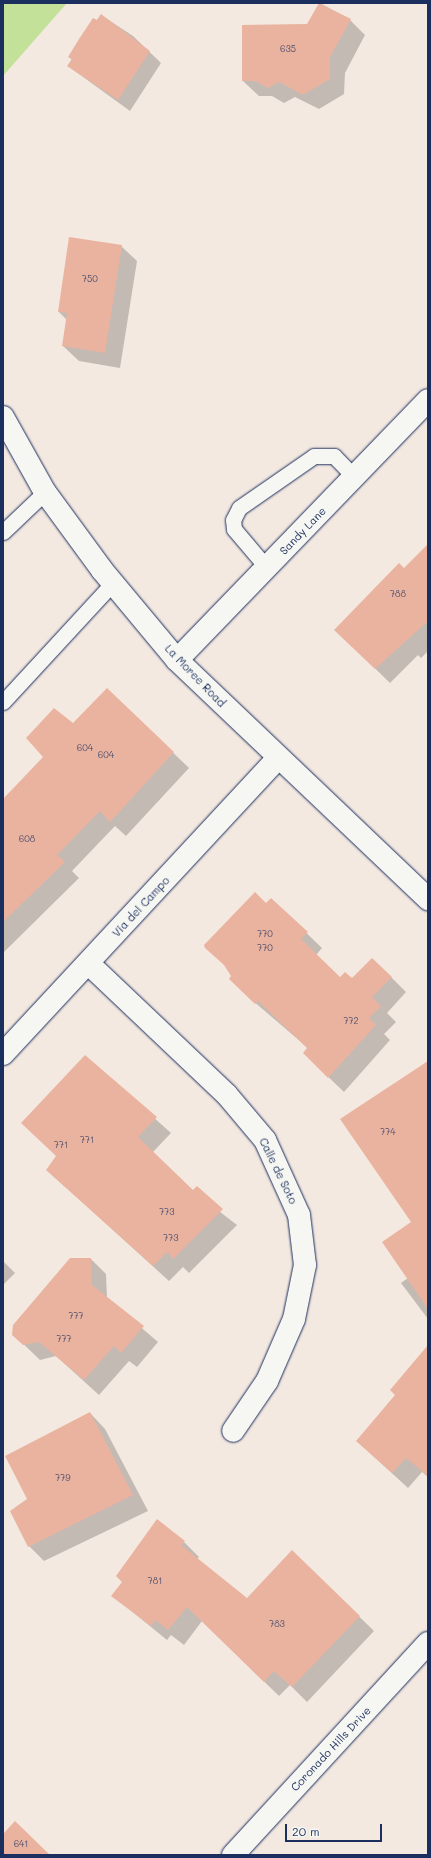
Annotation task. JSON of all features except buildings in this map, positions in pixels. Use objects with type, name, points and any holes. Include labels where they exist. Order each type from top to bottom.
[{"type":"street","name":"Sandy Lane","points":[[177,660],[355,478],[428,400]]},
{"type":"street","name":"La Moree Road","points":[[3,417],[45,492],[113,583],[177,660],[278,758],[428,899]]},
{"type":"street","name":"Via del Campo","points":[[3,1054],[89,964],[278,758]]},
{"type":"street","name":"Calle de Soto","points":[[89,964],[227,1095],[266,1140],[299,1215],[304,1265],[294,1319],[267,1381],[233,1431]]},
{"type":"street","name":"Coronado Hills Drive","points":[[233,1855],[428,1643]]},
{"type":"lane","points":[[267,568],[234,530],[233,520],[239,508],[314,456],[334,456],[355,478]]},
{"type":"lane","points":[[3,532],[45,492]]},
{"type":"lane","points":[[3,702],[113,583]]},
{"type":"green space","points":[[3,3],[67,3],[3,76]]}]
